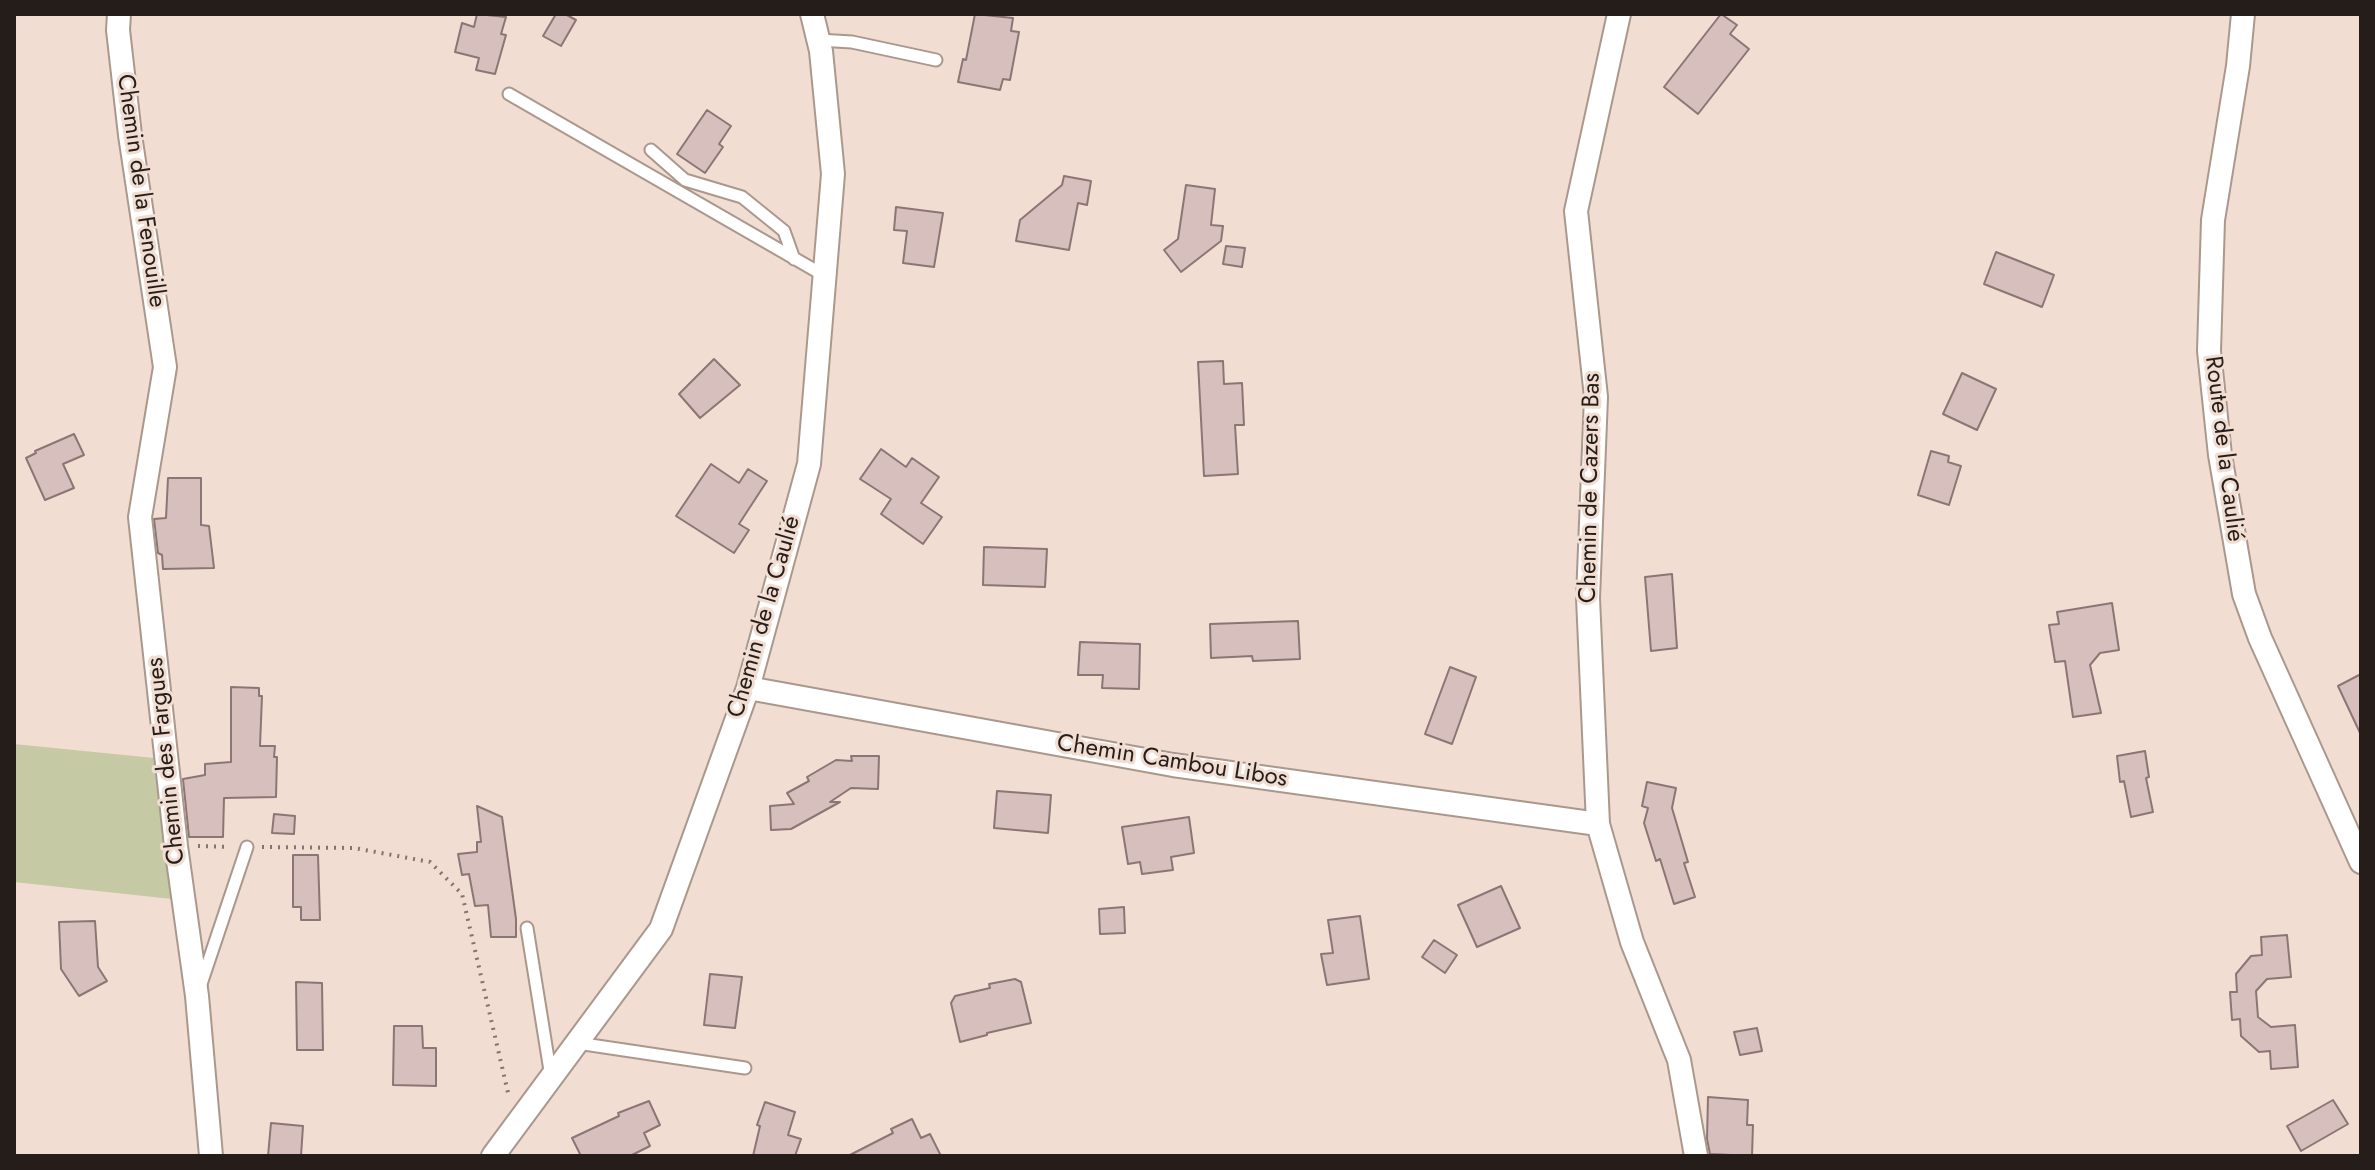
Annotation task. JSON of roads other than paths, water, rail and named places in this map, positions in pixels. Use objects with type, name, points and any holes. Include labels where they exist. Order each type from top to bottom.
[{"type":"street","name":"Chemin de la Fenouille","points":[[119,14],[118,30],[130,135],[165,367]]},
{"type":"street","name":"Chemin de la Caulié","points":[[493,1156],[661,929],[748,688],[809,464],[833,174],[818,40],[812,14]]},
{"type":"street","name":"Chemin de Cazers Bas","points":[[1619,14],[1576,211],[1596,397],[1588,598],[1598,824],[1632,942],[1679,1060],[1696,1156]]},
{"type":"street","name":"Route de la Caulié","points":[[2243,14],[2238,66],[2213,220],[2209,351],[2220,455],[2244,594],[2260,638],[2359,851]]},
{"type":"street","name":"Chemin des Fargues","points":[[165,367],[140,517],[176,846],[197,996],[211,1156]]},
{"type":"street","name":"Chemin Cambou Libos","points":[[748,688],[1173,765],[1598,824]]},
{"type":"lane","points":[[818,40],[852,42],[936,60]]},
{"type":"lane","points":[[509,94],[825,276]]},
{"type":"lane","points":[[651,150],[685,180],[742,197],[784,231],[794,259]]},
{"type":"lane","points":[[197,996],[247,847]]},
{"type":"lane","points":[[527,928],[551,1078]]},
{"type":"lane","points":[[577,1043],[745,1068]]}]
